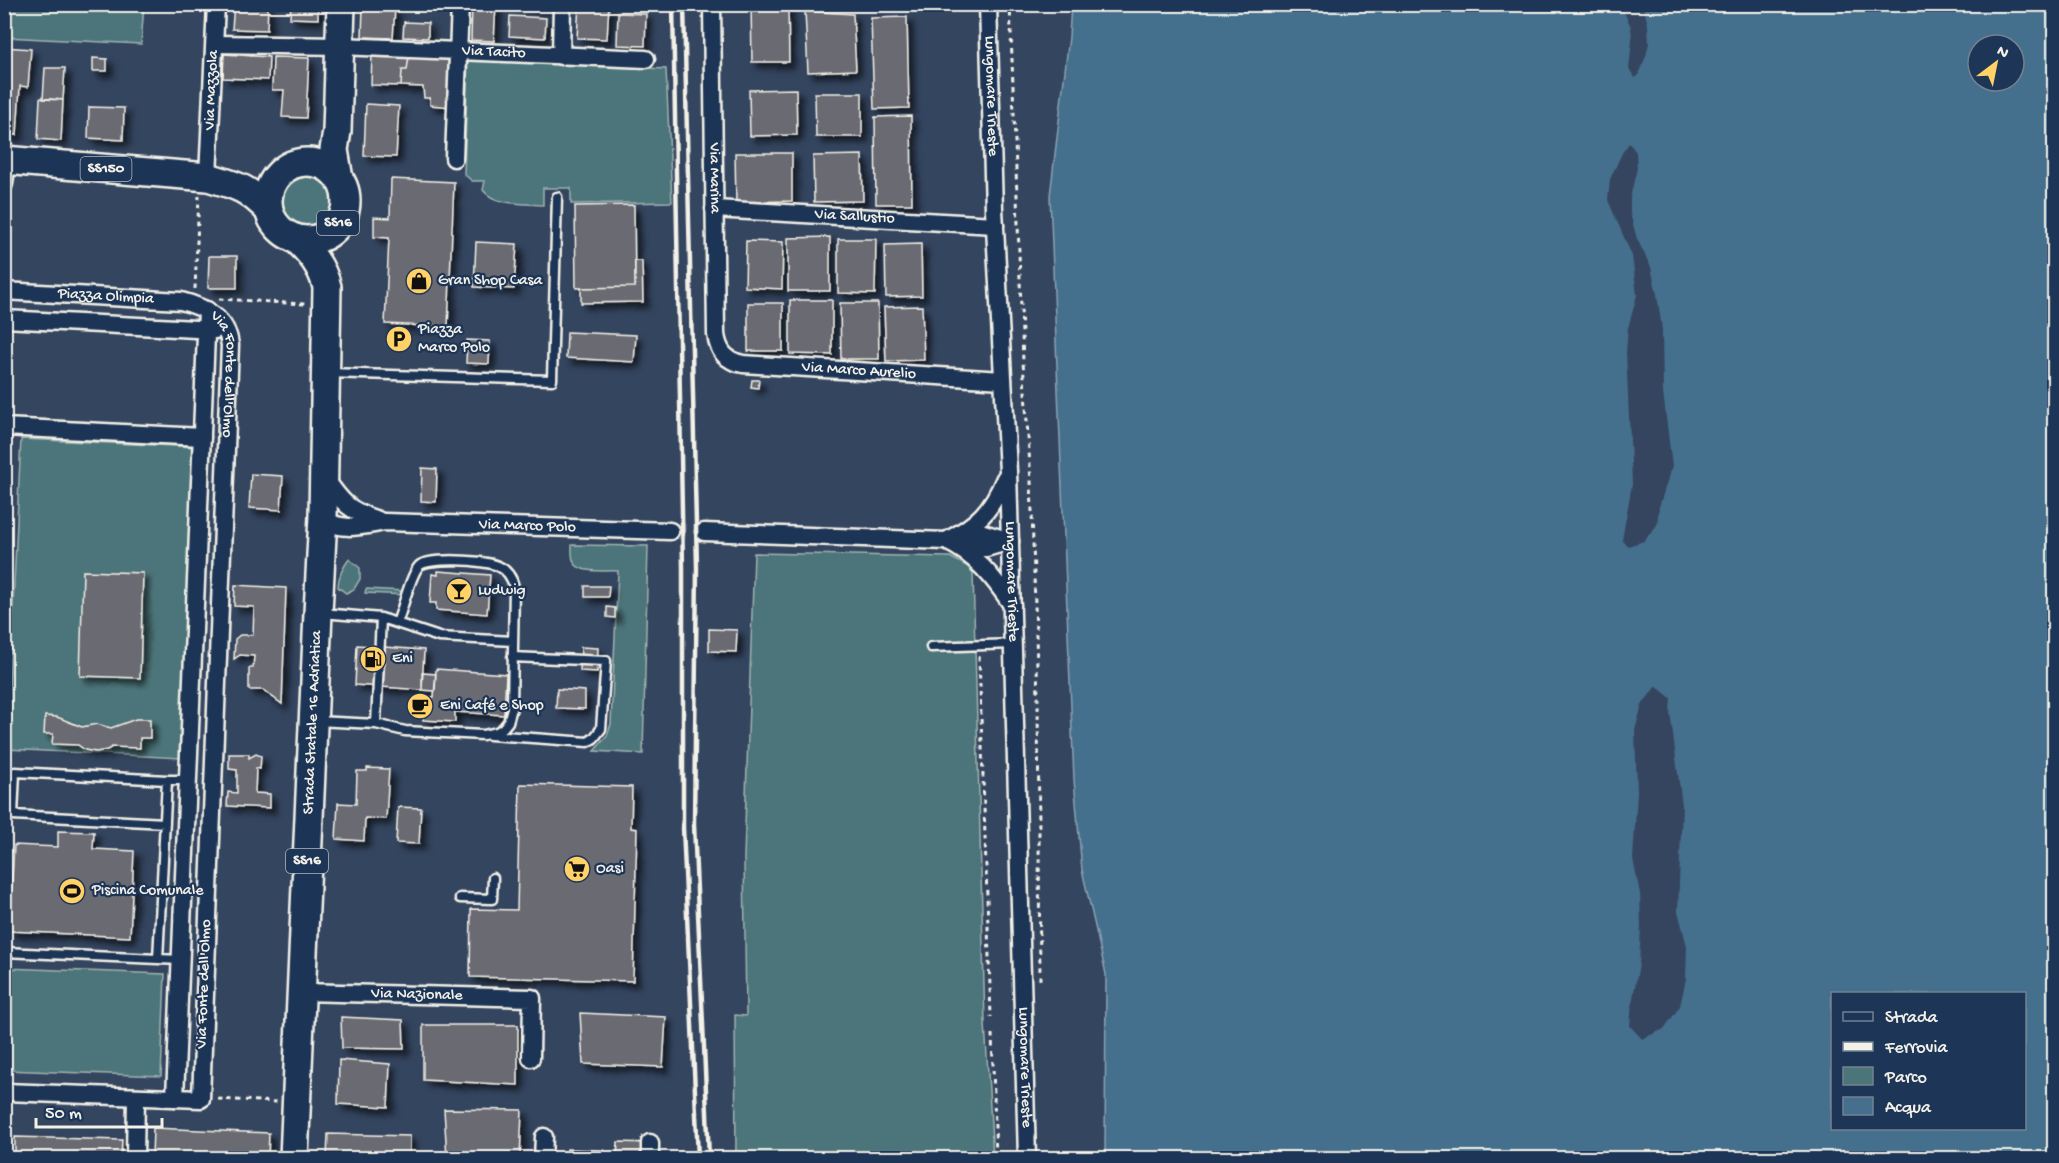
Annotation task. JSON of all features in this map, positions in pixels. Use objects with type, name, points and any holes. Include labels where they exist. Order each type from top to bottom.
[{"type":"main road","name":"SS16","points":[[269,210],[278,227],[295,238],[313,240],[336,226],[342,218],[346,198],[339,179],[334,150],[337,131],[341,4]]},
{"type":"main road","points":[[269,210],[267,199],[275,178],[314,145],[326,125],[336,116]]},
{"type":"main road","points":[[290,166],[310,162],[321,164],[339,179]]},
{"type":"main road","name":"SS150","points":[[5,168],[204,177],[290,166]]},
{"type":"main road","name":"SS150","points":[[204,177],[241,186],[269,210]]},
{"type":"main road","name":"Strada Statale 16 Adriatica","points":[[327,286],[335,277],[336,226]]},
{"type":"main road","name":"Strada Statale 16 Adriatica","points":[[294,1158],[322,564],[327,286],[314,257],[295,238]]},
{"type":"street","name":"Via Mazzola","points":[[204,177],[216,44],[216,4]]},
{"type":"street","points":[[454,158],[460,4]]},
{"type":"street","points":[[561,56],[562,4]]},
{"type":"street","name":"Via Marina","points":[[712,4],[716,334],[720,351]]},
{"type":"street","name":"Lungomare Trieste","points":[[988,4],[995,225],[1008,471],[1028,1158]]},
{"type":"street","name":"Via Tacito","points":[[216,44],[340,46],[646,59]]},
{"type":"street","name":"Via Sallustio","points":[[714,209],[995,225]]},
{"type":"street","name":"Piazza Olimpia","points":[[4,291],[209,304]]},
{"type":"street","name":"Via Fonte dell'Olmo","points":[[175,1098],[205,330],[209,304]]},
{"type":"street","name":"Via Fonte dell'Olmo","points":[[201,1099],[230,345],[227,331],[209,304]]},
{"type":"street","points":[[4,319],[227,331]]},
{"type":"street","name":"Via Marco Aurelio","points":[[720,351],[730,361],[743,364],[1003,380]]},
{"type":"street","points":[[4,427],[202,437]]},
{"type":"street","points":[[963,540],[992,506],[1008,471]]},
{"type":"street","name":"Via Marco Polo","points":[[323,474],[348,507],[358,514],[385,522]]},
{"type":"street","name":"Via Marco Polo","points":[[323,516],[335,525],[358,526],[385,522],[670,531]]},
{"type":"street","name":"Via Marco Polo","points":[[322,564],[336,539],[358,526]]},
{"type":"street","points":[[704,532],[963,540],[986,548],[1010,541]]},
{"type":"street","points":[[963,540],[1012,606]]},
{"type":"street","name":"Via Nazionale","points":[[301,992],[532,998],[531,1058]]},
{"type":"street","points":[[4,1092],[201,1099]]},
{"type":"street","points":[[135,1158],[136,1096]]},
{"type":"street","points":[[543,1158],[544,1137]]},
{"type":"lane","points":[[326,373],[552,380],[557,196]]},
{"type":"lane","points":[[397,623],[415,571],[421,564],[433,561],[486,562],[505,570],[513,582],[511,714],[503,728],[483,735]]},
{"type":"lane","points":[[318,613],[381,618],[440,637],[513,641]]},
{"type":"lane","points":[[376,724],[381,618]]},
{"type":"lane","points":[[931,646],[1013,644]]},
{"type":"lane","points":[[313,721],[376,724],[405,731],[588,742],[594,738],[601,729],[606,661],[513,657]]},
{"type":"lane","points":[[165,822],[13,815],[15,772],[188,780]]},
{"type":"lane","points":[[158,959],[166,780]]},
{"type":"lane","points":[[460,898],[492,899],[493,878]]},
{"type":"lane","points":[[4,952],[181,960]]},
{"type":"path","name":"Lungomare Trieste","points":[[1010,4],[1038,686],[1041,981]]},
{"type":"path","points":[[196,296],[204,177]]},
{"type":"path","points":[[209,304],[307,305]]},
{"type":"path","points":[[979,651],[991,1017]]},
{"type":"path","points":[[992,1035],[996,1158]]},
{"type":"path","points":[[201,1099],[279,1102]]},
{"type":"green space","points":[[4,5],[144,5],[141,44],[5,37]]},
{"type":"green space","points":[[468,59],[666,69],[672,202],[571,204],[571,188],[543,188],[543,205],[510,203],[488,195],[483,190],[485,181],[472,181],[464,174]]},
{"type":"green space","points":[[303,177],[313,177],[326,184],[333,197],[333,207],[326,220],[313,227],[303,227],[294,223],[287,216],[283,207],[283,197],[287,188],[294,181]]},
{"type":"green space","points":[[21,439],[197,447],[182,758],[6,749]]},
{"type":"green space","points":[[572,545],[648,546],[643,754],[594,751],[607,736],[611,724],[618,571],[589,570],[579,567],[573,560]]},
{"type":"green space","points":[[754,553],[950,557],[967,566],[973,573],[985,1023],[993,1158],[736,1158],[735,1015],[746,1016],[744,857]]},
{"type":"green space","points":[[349,559],[360,568],[360,579],[354,589],[346,593],[338,587],[338,583],[341,572]]},
{"type":"green space","points":[[366,589],[406,591],[406,595],[365,593]]},
{"type":"green space","points":[[5,968],[165,974],[161,1076],[5,1070]]},
{"type":"water","points":[[1071,4],[2054,5],[2054,1158],[1105,1158],[1106,974],[1082,870],[1074,780],[1050,196]]},
{"type":"pier","points":[[1621,5],[1643,5],[1648,25],[1649,43],[1646,56],[1635,78],[1629,69],[1631,27]]},
{"type":"pier","points":[[1629,143],[1636,152],[1637,168],[1630,198],[1630,213],[1637,239],[1651,267],[1657,294],[1662,329],[1663,392],[1672,466],[1659,507],[1657,525],[1644,541],[1628,546],[1622,540],[1632,484],[1626,352],[1628,328],[1637,295],[1632,256],[1608,200],[1610,179]]},
{"type":"pier","points":[[1656,686],[1671,698],[1670,711],[1682,805],[1678,911],[1687,946],[1686,979],[1680,1006],[1664,1029],[1642,1039],[1630,1026],[1639,964],[1641,926],[1640,894],[1633,859],[1637,792],[1635,730],[1642,705]]},
{"type":"building","points":[[234,4],[268,4],[267,30],[232,29]]},
{"type":"building","points":[[291,4],[318,4],[318,19],[290,18]]},
{"type":"building","points":[[472,4],[496,4],[494,41],[471,40]]},
{"type":"building","points":[[516,4],[547,4],[547,8],[516,6]]},
{"type":"building","points":[[579,4],[609,4],[607,39],[577,38]]},
{"type":"building","points":[[751,4],[788,4],[789,62],[752,62]]},
{"type":"building","points":[[363,7],[395,8],[393,38],[362,37]]},
{"type":"building","points":[[805,11],[853,14],[856,70],[808,72]]},
{"type":"building","points":[[618,13],[646,14],[645,46],[617,45]]},
{"type":"building","points":[[510,16],[546,18],[545,38],[509,36]]},
{"type":"building","points":[[907,17],[909,108],[874,109],[871,18]]},
{"type":"building","points":[[404,22],[428,23],[428,38],[403,37]]},
{"type":"building","points":[[4,47],[31,49],[28,87],[20,86],[17,135],[4,135]]},
{"type":"building","points":[[372,53],[409,56],[407,70],[402,70],[401,86],[371,85]]},
{"type":"building","points":[[224,54],[269,57],[268,80],[223,78]]},
{"type":"building","points":[[409,56],[452,58],[451,107],[430,105],[430,98],[424,98],[423,87],[401,86],[402,70],[407,70]]},
{"type":"building","points":[[273,57],[309,58],[306,118],[282,117],[284,90],[272,90]]},
{"type":"building","points":[[93,58],[107,59],[107,71],[93,71]]},
{"type":"building","points":[[45,68],[65,68],[63,100],[43,99]]},
{"type":"building","points":[[796,89],[797,135],[750,136],[749,90]]},
{"type":"building","points":[[815,93],[862,93],[862,137],[816,137]]},
{"type":"building","points":[[40,98],[63,100],[61,141],[38,139]]},
{"type":"building","points":[[366,104],[399,106],[396,157],[364,156]]},
{"type":"building","points":[[89,107],[124,108],[123,140],[88,138]]},
{"type":"building","points":[[911,116],[912,204],[876,204],[875,117]]},
{"type":"building","points":[[735,153],[792,153],[792,201],[736,202]]},
{"type":"building","points":[[862,155],[863,201],[814,202],[813,156]]},
{"type":"building","name":"Gran Shop Casa","points":[[391,179],[454,182],[448,327],[385,324],[389,238],[374,237],[374,217],[390,218]]},
{"type":"building","points":[[634,205],[635,287],[576,288],[575,206]]},
{"type":"building","points":[[830,237],[830,291],[788,291],[788,238]]},
{"type":"building","points":[[838,239],[876,239],[875,294],[838,293]]},
{"type":"building","points":[[746,241],[783,242],[782,289],[745,287]]},
{"type":"building","points":[[476,242],[517,244],[514,289],[474,287]]},
{"type":"building","points":[[921,244],[922,296],[886,297],[885,245]]},
{"type":"building","points":[[209,256],[237,256],[237,288],[208,288]]},
{"type":"building","points":[[635,261],[642,261],[643,302],[581,303],[581,288],[635,287]]},
{"type":"building","points":[[790,300],[832,300],[832,355],[790,354]]},
{"type":"building","points":[[748,303],[783,303],[783,351],[748,351]]},
{"type":"building","points":[[840,303],[878,303],[879,359],[841,359]]},
{"type":"building","points":[[922,306],[924,360],[886,361],[884,307]]},
{"type":"building","points":[[567,332],[636,335],[634,362],[566,358]]},
{"type":"building","points":[[467,340],[490,341],[489,364],[466,363]]},
{"type":"building","points":[[752,380],[759,380],[758,388],[751,387]]},
{"type":"building","points":[[422,468],[437,469],[436,502],[421,501]]},
{"type":"building","points":[[251,474],[283,476],[281,510],[249,508]]},
{"type":"building","points":[[83,571],[143,573],[140,678],[80,676]]},
{"type":"building","points":[[438,571],[490,575],[487,614],[436,610],[436,603],[430,603],[432,574],[438,575]]},
{"type":"building","points":[[235,585],[286,588],[282,704],[263,690],[249,690],[249,668],[253,668],[254,656],[240,655],[234,659],[235,639],[240,635],[253,635],[254,607],[234,606]]},
{"type":"building","points":[[585,586],[609,586],[608,597],[585,597]]},
{"type":"building","points":[[607,607],[615,608],[615,618],[607,617]]},
{"type":"building","points":[[709,629],[737,630],[736,652],[709,651]]},
{"type":"building","points":[[357,645],[424,650],[422,690],[355,685]]},
{"type":"building","points":[[581,647],[598,648],[597,672],[580,671]]},
{"type":"building","points":[[436,669],[506,674],[504,715],[455,712],[455,722],[423,720],[425,697],[434,697]]},
{"type":"building","points":[[422,673],[436,674],[435,691],[422,690]]},
{"type":"building","points":[[557,689],[585,691],[585,709],[556,708]]},
{"type":"building","points":[[45,716],[57,717],[82,727],[97,724],[111,728],[136,719],[150,719],[150,738],[140,738],[140,748],[112,747],[96,752],[85,750],[78,745],[52,744],[53,734],[44,734]]},
{"type":"building","points":[[229,754],[249,754],[249,758],[256,754],[261,756],[260,769],[256,768],[255,793],[270,794],[270,808],[227,806],[228,792],[237,793],[237,770],[229,769]]},
{"type":"building","points":[[367,768],[389,769],[386,819],[365,818],[364,841],[336,839],[338,803],[356,804],[357,771],[367,771]]},
{"type":"building","name":"Oasi","points":[[520,784],[632,787],[631,828],[637,829],[633,981],[470,977],[471,909],[517,910]]},
{"type":"building","points":[[398,807],[421,808],[419,844],[396,843]]},
{"type":"building","name":"Piscina Comunale","points":[[58,831],[94,832],[93,849],[134,851],[130,937],[9,931],[14,845],[58,847]]},
{"type":"building","points":[[580,1013],[666,1017],[663,1067],[583,1064]]},
{"type":"building","points":[[341,1017],[403,1020],[404,1049],[342,1048]]},
{"type":"building","points":[[423,1025],[518,1025],[518,1085],[423,1080]]},
{"type":"building","points":[[339,1060],[390,1064],[388,1107],[338,1104]]},
{"type":"building","points":[[444,1109],[522,1110],[520,1158],[447,1158]]},
{"type":"building","points":[[153,1128],[269,1133],[268,1158],[152,1158]]},
{"type":"building","points":[[328,1134],[410,1136],[410,1158],[327,1158]]},
{"type":"building","points":[[15,1137],[122,1140],[121,1158],[15,1158]]},
{"type":"building","points":[[618,1142],[650,1143],[650,1158],[617,1158]]},
{"type":"building","points":[[567,1149],[604,1150],[604,1158],[567,1158]]},
{"type":"tunnel","points":[[670,531],[704,532]]},
{"type":"railway","points":[[673,4],[683,568],[683,827],[698,1158]]},
{"type":"railway","points":[[684,4],[697,568],[694,824],[709,1158]]},
{"type":"place","name":"Gran Shop Casa","points":[[419,281]]},
{"type":"place","name":"Piazza Marco Polo","points":[[399,339]]},
{"type":"place","name":"Ludwig","points":[[459,591]]},
{"type":"place","name":"Eni","points":[[373,659]]},
{"type":"place","name":"Eni Café e Shop","points":[[420,706]]},
{"type":"place","name":"Oasi","points":[[577,869]]},
{"type":"place","name":"Piscina Comunale","points":[[72,891]]}]
